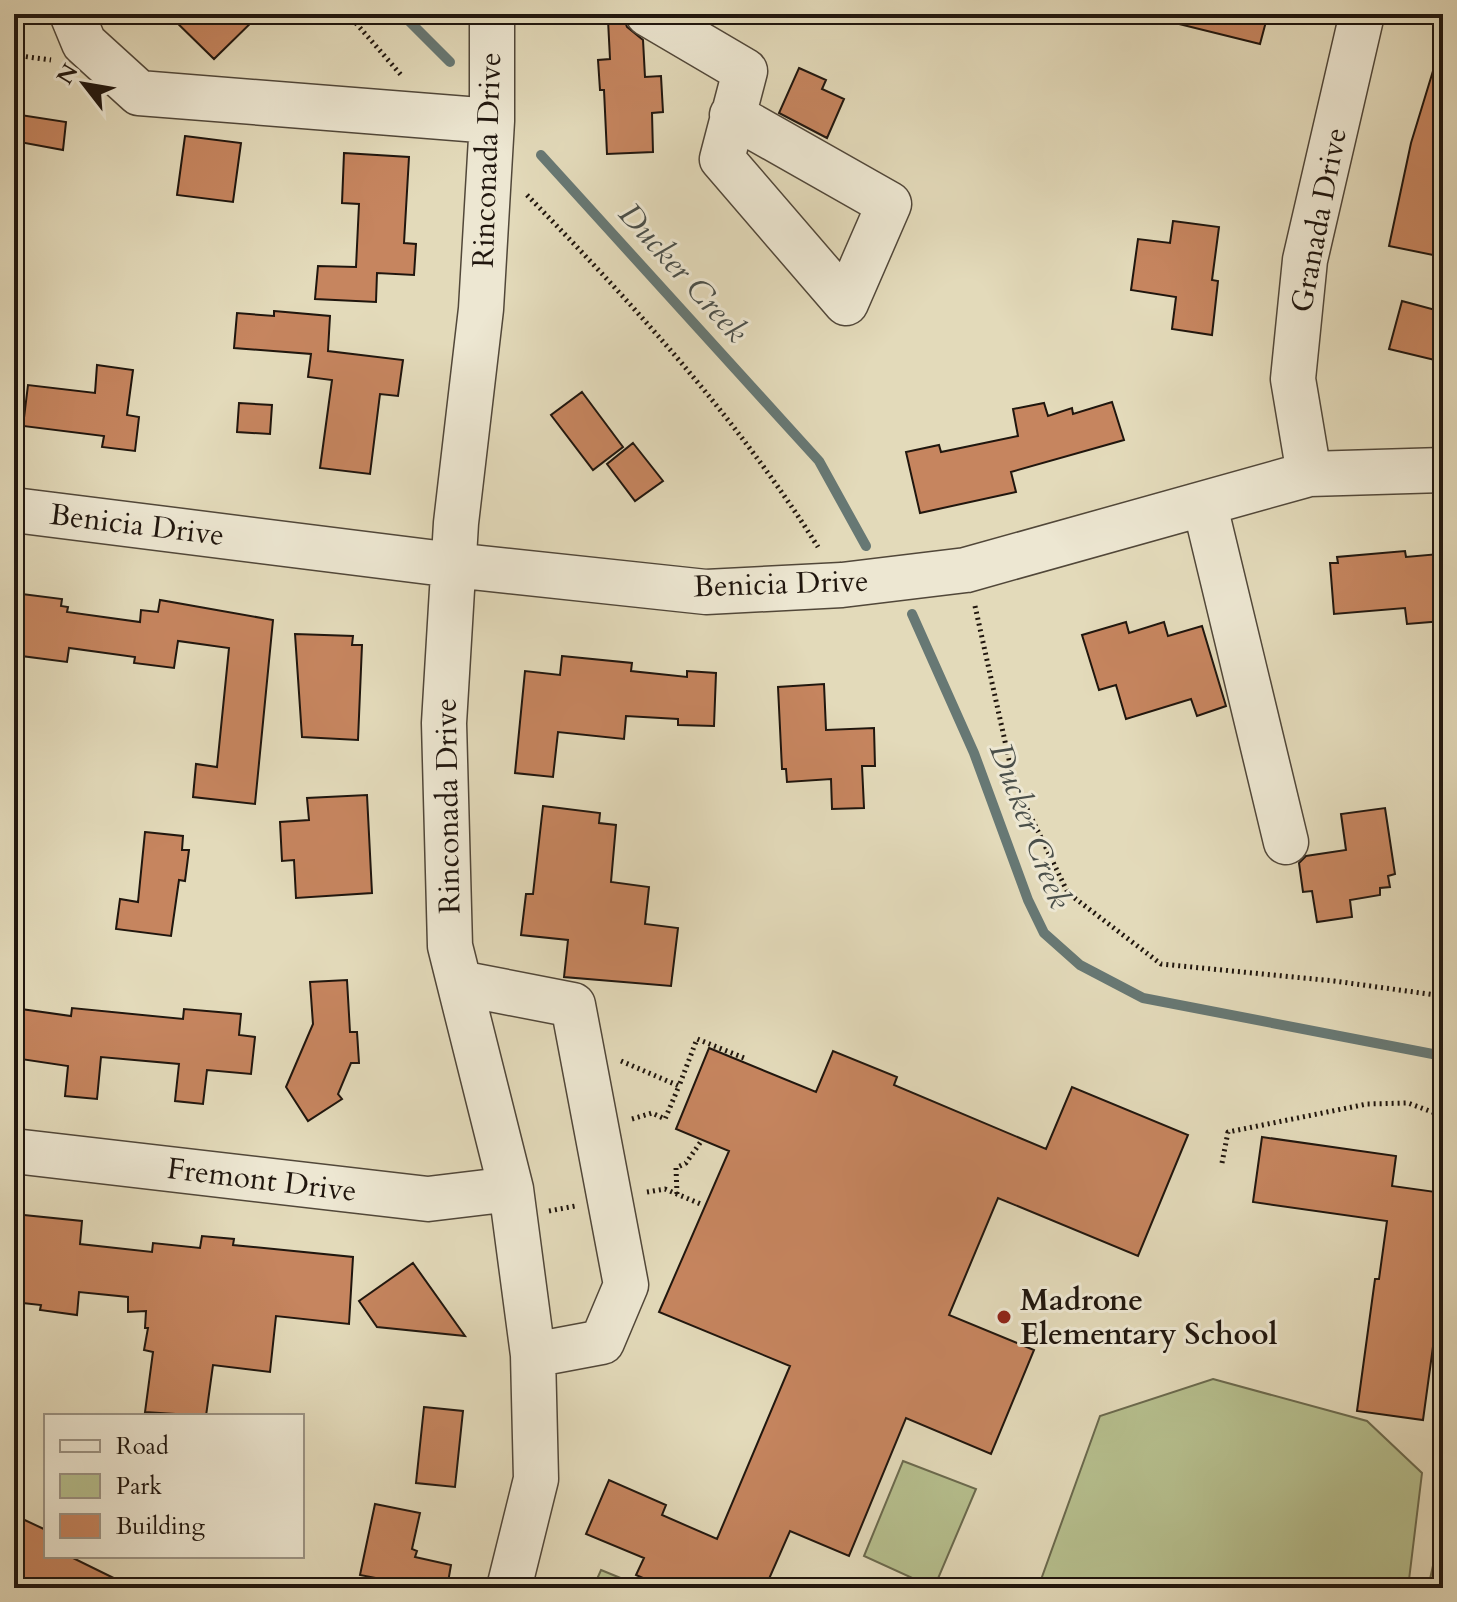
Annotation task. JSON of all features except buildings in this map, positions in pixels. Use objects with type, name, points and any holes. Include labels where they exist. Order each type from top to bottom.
[{"type":"street","points":[[72,14],[84,43],[139,93],[492,121]]},
{"type":"street","name":"Rinconada Drive","points":[[492,14],[492,121],[481,309],[453,565],[444,723],[450,946],[511,1189],[533,1355],[536,1479],[509,1588]]},
{"type":"street","points":[[648,14],[745,71],[732,115]]},
{"type":"street","name":"Granada Drive","points":[[1309,474],[1293,379],[1305,260],[1362,14]]},
{"type":"street","name":"Benicia Drive","points":[[14,510],[453,565],[706,592],[842,585],[966,570],[1205,506],[1309,474],[1443,470]]},
{"type":"street","points":[[1205,506],[1286,842]]},
{"type":"street","points":[[460,983],[573,1005],[626,1285],[602,1342],[533,1355]]},
{"type":"street","name":"Fremont Drive","points":[[14,1151],[428,1199],[511,1189]]},
{"type":"path","points":[[348,14],[410,85]]},
{"type":"path","points":[[521,189],[627,298],[723,414],[793,507],[842,585]]},
{"type":"path","points":[[966,570],[1014,782],[1068,893],[1161,964],[1334,981],[1443,996]]},
{"type":"path","points":[[628,1120],[652,1113],[665,1119],[697,1039],[744,1058],[742,1062]]},
{"type":"path","points":[[617,1059],[679,1086]]},
{"type":"path","points":[[1222,1163],[1228,1132],[1367,1104],[1408,1103],[1443,1116]]},
{"type":"path","points":[[677,1194],[676,1168],[686,1163],[702,1140]]},
{"type":"path","points":[[642,1193],[665,1189],[703,1205]]},
{"type":"green space","points":[[1213,1379],[1367,1421],[1422,1473],[1408,1588],[1038,1588],[1100,1416]]},
{"type":"green space","points":[[903,1461],[976,1489],[934,1588],[864,1556]]},
{"type":"green space","points":[[1443,1521],[1443,1588],[1428,1588]]},
{"type":"green space","points":[[601,1570],[645,1588],[593,1588]]},
{"type":"waterway","name":"Ducker Creek","points":[[402,14],[450,62]]},
{"type":"waterway","name":"Ducker Creek","points":[[541,155],[819,461],[866,546]]},
{"type":"waterway","name":"Ducker Creek","points":[[912,614],[974,753],[1028,900],[1044,933],[1080,965],[1143,998],[1443,1056]]},
{"type":"place","name":"Madrone Elementary School","points":[[1004,1317]]}]
